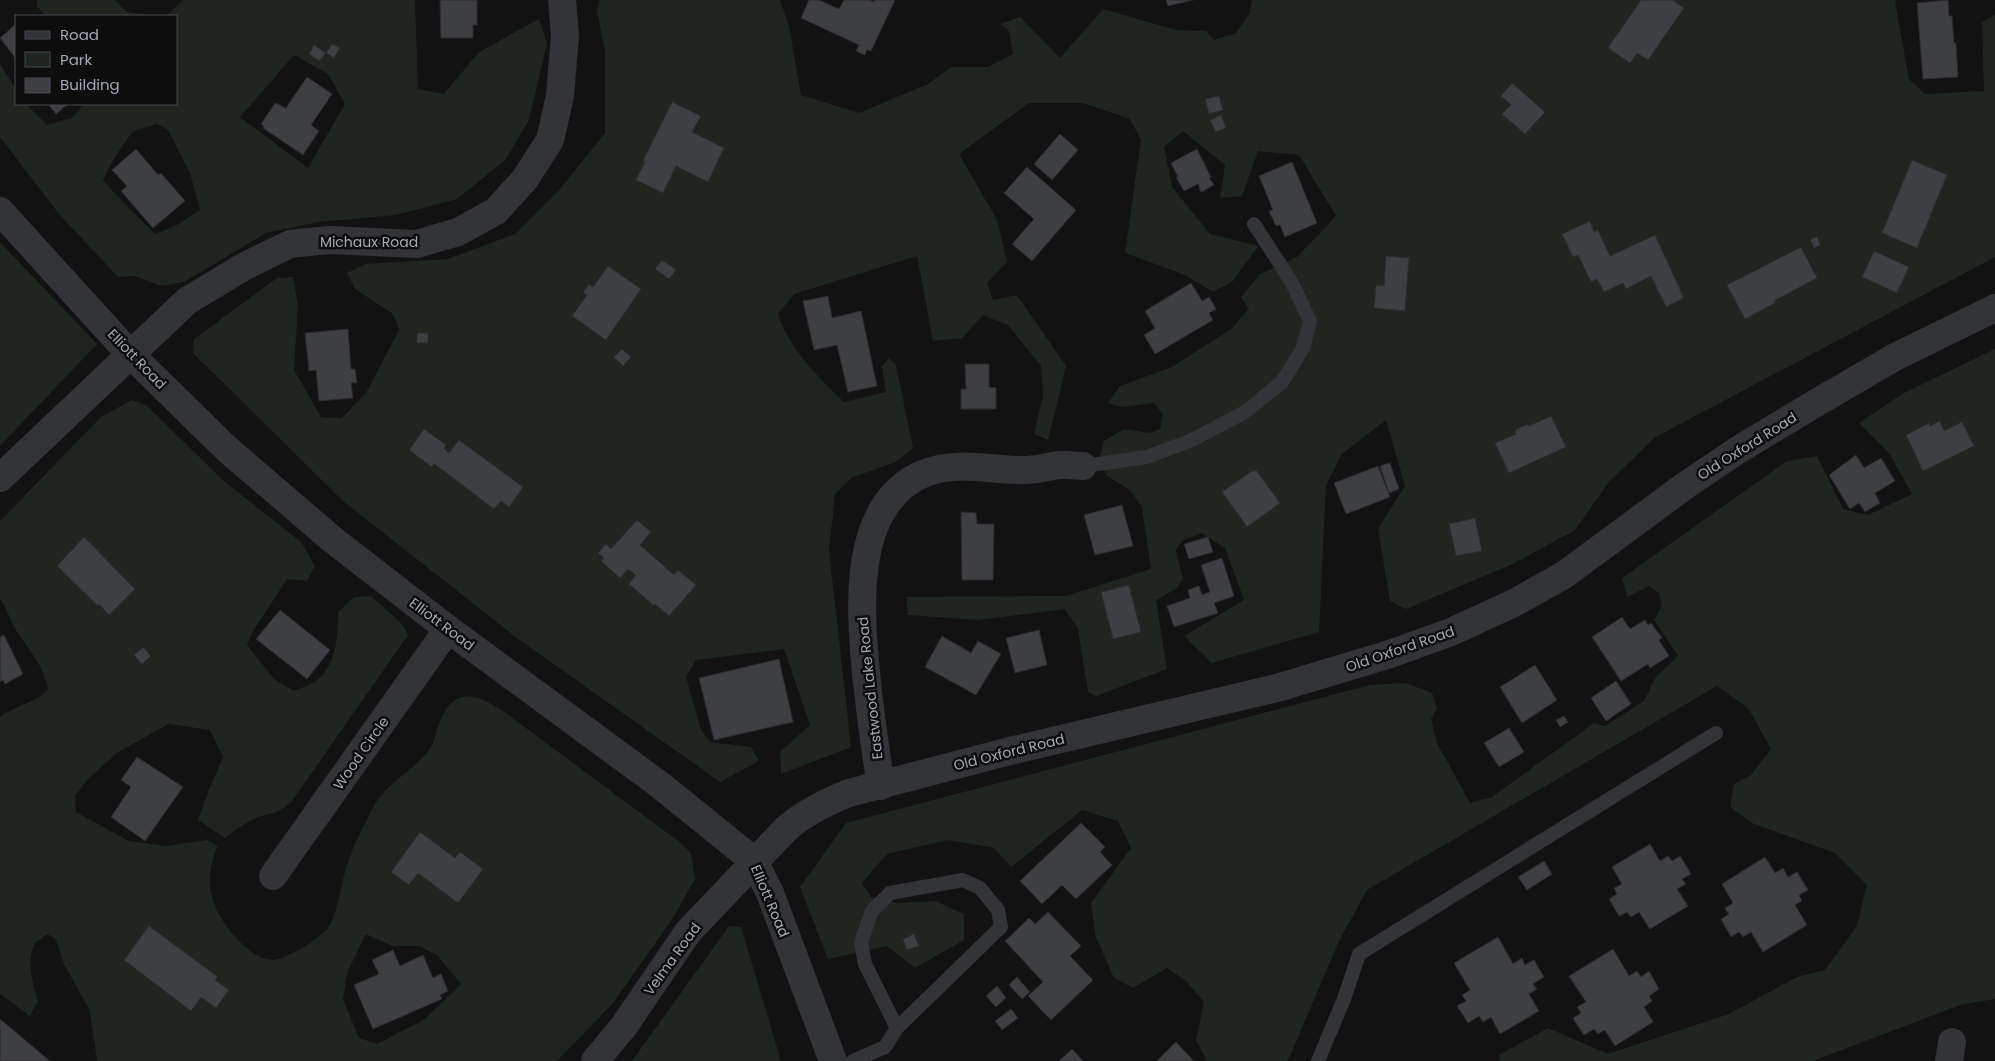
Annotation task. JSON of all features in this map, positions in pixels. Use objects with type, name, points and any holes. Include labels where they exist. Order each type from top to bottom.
[{"type":"street","name":"Michaux Road","points":[[0,478],[188,301],[246,266],[290,244],[330,240],[416,244],[458,232],[496,211],[525,179],[550,140],[560,96],[564,44],[562,0]]},
{"type":"street","name":"Elliott Road","points":[[0,211],[131,355],[228,450],[258,476],[333,540],[448,629],[660,786],[754,861],[770,894],[833,1061]]},
{"type":"street","name":"Old Oxford Road","points":[[754,861],[804,814],[827,801],[849,793],[1010,751],[1277,688],[1390,654],[1451,632],[1514,603],[1564,575],[1686,485],[1738,450],[1816,403],[1895,357],[1995,308]]},
{"type":"street","name":"Eastwood Lake Road","points":[[881,786],[871,724],[863,640],[862,599],[868,547],[874,528],[889,500],[923,474],[947,467],[959,465],[1029,470],[1061,465],[1083,466]]},
{"type":"street","name":"Wood Circle","points":[[273,876],[448,629]]},
{"type":"street","name":"Velma Road","points":[[594,1061],[624,1026],[688,932],[754,861]]},
{"type":"lane","points":[[1083,466],[1147,457],[1192,440],[1245,412],[1282,382],[1302,348],[1310,321],[1291,281],[1254,224]]},
{"type":"lane","points":[[1318,1061],[1344,999],[1359,954],[1716,733]]},
{"type":"lane","points":[[852,1061],[885,1047],[897,1028],[1001,927],[998,910],[980,888],[963,880],[890,893],[872,910],[861,942],[865,964],[897,1028]]},
{"type":"green space","points":[[37,0],[115,0],[127,12],[147,15],[46,15],[37,7]]},
{"type":"green space","points":[[183,0],[415,0],[418,89],[444,94],[479,52],[539,19],[547,44],[529,120],[505,160],[457,199],[396,215],[318,222],[266,233],[184,282],[162,286],[135,276],[118,277],[59,214],[0,137],[0,64],[15,87],[15,105],[27,105],[47,125],[72,118],[83,105],[178,105],[178,15],[168,15]],"holes":[[[294,55],[328,74],[345,104],[308,168],[240,117]],[[157,124],[168,130],[190,173],[200,210],[177,225],[155,234],[103,180],[116,155],[133,131]]]},
{"type":"green space","points":[[599,0],[780,0],[789,26],[801,95],[859,113],[928,84],[951,67],[988,67],[1013,54],[1009,31],[1000,24],[1020,17],[1060,58],[1103,9],[1176,30],[1206,31],[1214,40],[1236,33],[1250,13],[1252,0],[1896,0],[1909,79],[1925,94],[1984,91],[1982,22],[1995,15],[1995,257],[1654,438],[1609,482],[1575,530],[1515,563],[1406,609],[1390,601],[1378,529],[1405,486],[1386,420],[1342,454],[1326,485],[1319,632],[1212,663],[1184,636],[1244,600],[1225,548],[1202,533],[1183,540],[1176,550],[1183,579],[1176,589],[1156,600],[1167,669],[1096,696],[1088,692],[1078,629],[1065,609],[977,620],[908,615],[906,597],[1066,596],[1151,569],[1142,507],[1130,490],[1107,476],[1099,460],[1104,441],[1124,429],[1150,433],[1160,429],[1163,414],[1154,403],[1121,407],[1108,403],[1120,386],[1172,367],[1231,329],[1249,309],[1241,297],[1260,274],[1297,257],[1336,216],[1299,155],[1258,151],[1242,196],[1220,198],[1225,165],[1183,131],[1164,147],[1172,187],[1210,234],[1258,246],[1233,281],[1213,292],[1185,275],[1125,253],[1141,140],[1130,119],[1083,103],[1029,103],[959,154],[997,220],[1007,262],[987,283],[993,300],[1017,295],[1066,366],[1048,440],[1034,434],[1043,396],[1041,366],[1008,325],[983,315],[962,338],[933,341],[917,256],[794,294],[778,314],[783,327],[805,362],[844,402],[886,392],[882,366],[889,358],[896,365],[913,448],[896,462],[851,478],[835,494],[829,550],[851,747],[781,774],[780,752],[810,725],[784,649],[696,660],[686,677],[701,730],[710,742],[751,747],[759,761],[720,782],[517,638],[343,501],[193,353],[194,339],[277,278],[293,277],[298,305],[294,370],[321,417],[342,418],[366,393],[399,330],[393,314],[355,289],[347,273],[365,264],[448,259],[515,234],[560,189],[605,133],[605,51],[597,11]]},
{"type":"green space","points":[[0,242],[97,344],[0,446]]},
{"type":"green space","points":[[1995,349],[1995,999],[1960,1005],[1813,1061],[1500,1061],[1499,1055],[1548,1028],[1608,1054],[1729,1014],[1797,977],[1825,970],[1857,926],[1867,885],[1835,853],[1754,824],[1730,807],[1734,784],[1751,775],[1771,749],[1748,708],[1717,686],[1367,890],[1339,941],[1287,1061],[1207,1061],[1196,1040],[1204,1002],[1186,981],[1167,968],[1133,988],[1114,978],[1095,935],[1091,903],[1131,848],[1118,821],[1082,810],[1011,867],[994,848],[948,840],[887,854],[862,883],[871,897],[897,903],[935,901],[964,914],[964,940],[915,968],[887,946],[828,959],[800,887],[846,823],[1370,685],[1406,683],[1432,693],[1437,708],[1431,719],[1437,743],[1470,803],[1492,797],[1594,723],[1605,726],[1644,701],[1655,678],[1678,656],[1654,620],[1662,606],[1659,593],[1649,586],[1627,597],[1622,578],[1787,461],[1817,456],[1843,509],[1868,515],[1912,494],[1889,453],[1859,423],[1902,394]]},
{"type":"green space","points":[[132,400],[146,405],[226,483],[301,542],[315,566],[307,581],[287,579],[252,633],[247,645],[274,679],[294,691],[316,681],[323,674],[335,649],[338,612],[354,597],[371,596],[403,625],[408,635],[292,801],[279,811],[252,820],[225,838],[198,820],[223,757],[210,730],[169,724],[118,752],[88,779],[75,796],[76,812],[129,841],[166,846],[207,840],[218,846],[213,858],[210,884],[212,897],[220,916],[244,946],[263,958],[279,959],[313,941],[330,925],[349,859],[377,801],[431,747],[439,722],[447,708],[461,697],[468,696],[485,701],[503,711],[681,843],[691,853],[695,879],[673,918],[613,1003],[557,1061],[97,1061],[90,1011],[64,964],[56,939],[47,934],[37,941],[31,954],[31,971],[38,1001],[30,1016],[0,994],[0,718],[2,715],[41,696],[48,689],[39,664],[14,626],[0,599],[0,521],[101,417]],"holes":[[[366,934],[392,946],[419,946],[437,955],[461,984],[425,1019],[377,1044],[359,1038],[343,999],[347,973]]]},
{"type":"green space","points":[[729,926],[741,927],[781,1061],[632,1061]]},
{"type":"building","points":[[440,0],[477,0],[477,25],[473,25],[473,38],[441,38]]},
{"type":"building","points":[[809,0],[819,0],[839,9],[844,0],[869,0],[874,2],[874,0],[895,0],[871,51],[867,50],[865,55],[856,51],[859,45],[801,18]]},
{"type":"building","points":[[1166,0],[1193,0],[1168,6]]},
{"type":"building","points":[[1641,0],[1672,0],[1684,8],[1648,60],[1637,53],[1630,63],[1608,48]]},
{"type":"building","points":[[1948,0],[1949,16],[1952,16],[1954,43],[1956,43],[1958,77],[1923,79],[1917,3]]},
{"type":"building","points":[[15,25],[15,58],[0,38]]},
{"type":"building","points":[[332,44],[340,48],[334,58],[326,53]]},
{"type":"building","points":[[314,45],[326,53],[320,61],[309,54]]},
{"type":"building","points":[[307,77],[332,94],[311,125],[319,131],[303,155],[263,128],[264,126],[261,124],[275,103],[286,108]]},
{"type":"building","points":[[1512,83],[1545,112],[1525,134],[1502,114],[1511,105],[1501,96]]},
{"type":"building","points":[[1219,96],[1223,110],[1209,114],[1205,99]]},
{"type":"building","points":[[672,102],[701,116],[692,132],[724,148],[708,182],[676,166],[663,193],[636,180],[645,162],[643,161]]},
{"type":"building","points":[[49,105],[67,105],[56,114]]},
{"type":"building","points":[[1221,115],[1226,128],[1216,132],[1210,120]]},
{"type":"building","points":[[1060,134],[1078,150],[1052,180],[1034,164]]},
{"type":"building","points":[[136,149],[158,175],[161,173],[185,201],[153,228],[121,191],[127,186],[112,170]]},
{"type":"building","points":[[1197,149],[1211,177],[1209,178],[1214,185],[1201,192],[1198,184],[1184,191],[1171,163]]},
{"type":"building","points":[[1912,160],[1947,175],[1917,248],[1882,233]]},
{"type":"building","points":[[1292,162],[1317,223],[1285,237],[1280,225],[1276,226],[1269,211],[1273,210],[1259,176]]},
{"type":"building","points":[[1027,167],[1076,210],[1032,261],[1012,244],[1034,219],[1004,193]]},
{"type":"building","points":[[1590,221],[1594,232],[1598,230],[1610,256],[1655,235],[1684,298],[1666,307],[1651,276],[1626,289],[1623,283],[1604,292],[1597,279],[1591,282],[1578,255],[1573,257],[1562,234]]},
{"type":"building","points":[[1817,237],[1820,245],[1814,248],[1810,239]]},
{"type":"building","points":[[1801,247],[1817,278],[1745,319],[1727,285]]},
{"type":"building","points":[[1874,251],[1909,267],[1897,293],[1862,277]]},
{"type":"building","points":[[1386,256],[1409,258],[1405,311],[1374,308],[1376,285],[1384,286]]},
{"type":"building","points":[[662,260],[676,270],[669,279],[655,269]]},
{"type":"building","points":[[608,266],[641,289],[606,340],[572,316],[587,295],[583,292],[589,284],[593,287]]},
{"type":"building","points":[[1191,283],[1202,301],[1209,297],[1216,309],[1209,313],[1213,320],[1155,354],[1144,335],[1155,328],[1145,311]]},
{"type":"building","points":[[828,296],[832,318],[861,311],[877,386],[848,392],[837,345],[814,350],[803,301]]},
{"type":"building","points":[[348,329],[351,369],[355,369],[357,383],[351,383],[353,398],[319,401],[316,370],[309,371],[305,333]]},
{"type":"building","points":[[417,333],[428,333],[428,343],[417,343]]},
{"type":"building","points":[[622,349],[631,357],[623,366],[614,357]]},
{"type":"building","points":[[965,364],[989,364],[989,387],[996,388],[996,409],[961,409],[961,389],[966,389]]},
{"type":"building","points":[[1551,416],[1566,447],[1509,473],[1495,443],[1516,434],[1515,430]]},
{"type":"building","points":[[1940,421],[1944,431],[1962,422],[1974,446],[1923,471],[1906,435],[1929,423],[1930,426]]},
{"type":"building","points":[[424,429],[446,445],[444,449],[449,453],[459,440],[523,487],[509,507],[501,501],[494,509],[440,468],[434,464],[432,467],[409,450]]},
{"type":"building","points":[[1856,455],[1864,468],[1881,458],[1895,481],[1875,493],[1880,503],[1865,512],[1859,503],[1850,509],[1829,475]]},
{"type":"building","points":[[1390,463],[1399,489],[1389,493],[1380,466]]},
{"type":"building","points":[[1378,466],[1390,497],[1346,514],[1334,483]]},
{"type":"building","points":[[1256,470],[1280,503],[1247,527],[1222,492]]},
{"type":"building","points":[[1122,505],[1133,546],[1095,555],[1084,515]]},
{"type":"building","points":[[961,512],[976,513],[977,524],[994,524],[993,580],[962,580]]},
{"type":"building","points":[[1475,518],[1482,551],[1456,556],[1449,524]]},
{"type":"building","points":[[637,520],[651,532],[640,545],[674,575],[678,570],[696,585],[669,616],[655,604],[654,606],[629,584],[636,575],[628,569],[620,578],[601,561],[604,558],[598,553],[606,544],[611,549]]},
{"type":"building","points":[[84,537],[135,589],[109,615],[57,566]]},
{"type":"building","points":[[1208,537],[1213,552],[1189,559],[1184,544]]},
{"type":"building","points":[[1222,558],[1234,596],[1214,603],[1218,613],[1174,627],[1167,606],[1190,598],[1188,590],[1199,586],[1202,595],[1210,592],[1201,565]]},
{"type":"building","points":[[1129,585],[1141,632],[1113,639],[1101,592]]},
{"type":"building","points":[[280,610],[330,650],[307,679],[256,639]]},
{"type":"building","points":[[1622,617],[1630,629],[1645,620],[1648,625],[1651,623],[1662,638],[1659,640],[1669,656],[1650,668],[1648,664],[1621,681],[1592,637]]},
{"type":"building","points":[[1039,630],[1047,665],[1015,673],[1006,638]]},
{"type":"building","points":[[4,635],[23,674],[5,684],[3,680],[0,682],[0,637]]},
{"type":"building","points":[[942,636],[971,653],[978,641],[1001,654],[976,695],[925,667]]},
{"type":"building","points":[[143,647],[151,656],[142,664],[134,655]]},
{"type":"building","points":[[779,659],[793,722],[714,740],[699,678]]},
{"type":"building","points":[[1535,665],[1557,700],[1522,723],[1500,687]]},
{"type":"building","points":[[1616,681],[1631,704],[1606,721],[1591,698]]},
{"type":"building","points":[[1564,716],[1568,722],[1560,727],[1556,720]]},
{"type":"building","points":[[1509,728],[1524,752],[1499,767],[1484,743]]},
{"type":"building","points":[[137,757],[183,787],[145,841],[111,817],[131,787],[121,780]]},
{"type":"building","points":[[1081,823],[1105,847],[1100,852],[1112,865],[1076,899],[1062,885],[1042,904],[1020,881]]},
{"type":"building","points":[[420,832],[455,858],[460,852],[483,869],[458,903],[418,873],[409,885],[391,872]]},
{"type":"building","points":[[1650,844],[1660,861],[1668,856],[1672,861],[1680,856],[1691,874],[1682,879],[1686,884],[1677,889],[1688,906],[1650,929],[1639,912],[1631,917],[1627,912],[1619,916],[1609,899],[1617,894],[1614,888],[1622,884],[1612,867]]},
{"type":"building","points":[[1765,857],[1775,873],[1783,868],[1788,877],[1797,872],[1808,890],[1799,895],[1802,901],[1795,905],[1807,925],[1763,952],[1751,932],[1743,937],[1739,932],[1731,937],[1721,919],[1729,914],[1725,908],[1733,903],[1722,884]]},
{"type":"building","points":[[1544,861],[1552,874],[1527,890],[1518,877]]},
{"type":"building","points":[[1048,912],[1081,946],[1070,956],[1093,980],[1051,1020],[1028,996],[1043,982],[1005,941],[1029,918],[1035,924]]},
{"type":"building","points":[[149,926],[218,977],[215,980],[229,990],[216,1008],[201,997],[191,1011],[124,960]]},
{"type":"building","points":[[914,934],[919,946],[907,950],[903,939]]},
{"type":"building","points":[[1498,937],[1513,964],[1522,958],[1525,965],[1534,960],[1544,977],[1533,984],[1537,989],[1529,994],[1539,1011],[1500,1034],[1491,1017],[1483,1022],[1479,1016],[1468,1023],[1457,1006],[1466,1001],[1462,995],[1470,990],[1454,963]]},
{"type":"building","points":[[1613,949],[1629,976],[1637,971],[1641,977],[1649,971],[1659,989],[1649,996],[1652,1001],[1644,1007],[1653,1022],[1615,1046],[1605,1030],[1598,1034],[1594,1029],[1584,1035],[1573,1018],[1581,1013],[1577,1007],[1586,1002],[1569,976]]},
{"type":"building","points":[[393,950],[400,966],[423,955],[433,978],[441,974],[448,991],[440,995],[442,999],[373,1029],[354,985],[379,974],[372,960]]},
{"type":"building","points":[[1017,977],[1030,992],[1022,999],[1009,985]]},
{"type":"building","points":[[997,986],[1006,998],[996,1007],[986,996]]},
{"type":"building","points":[[1011,1009],[1018,1018],[1002,1030],[995,1021]]},
{"type":"building","points":[[0,1019],[50,1061],[0,1061]]},
{"type":"building","points":[[1176,1042],[1194,1061],[1157,1061]]},
{"type":"building","points":[[1072,1049],[1083,1061],[1059,1061]]}]
